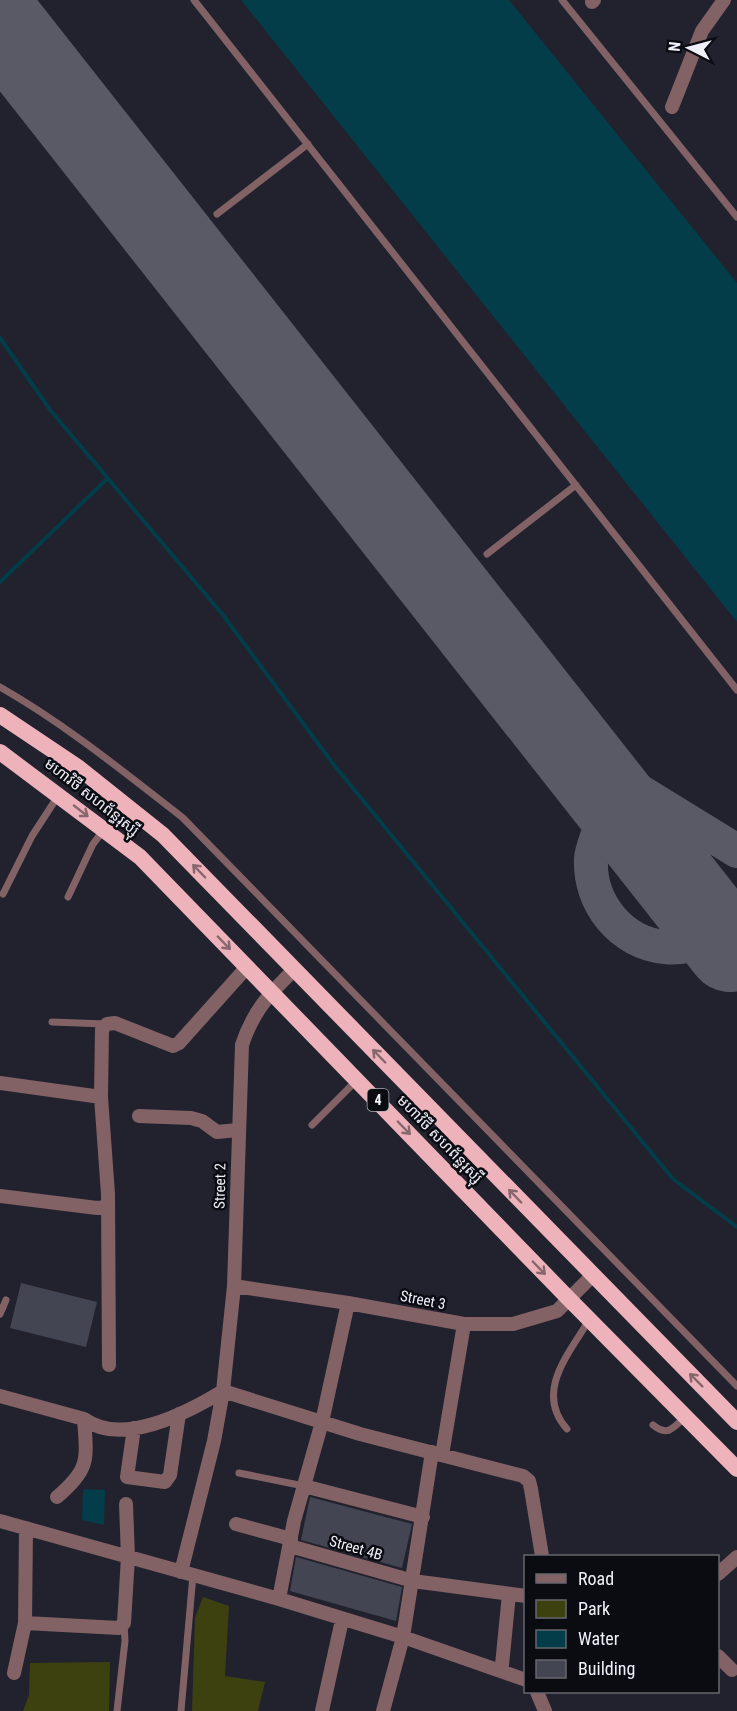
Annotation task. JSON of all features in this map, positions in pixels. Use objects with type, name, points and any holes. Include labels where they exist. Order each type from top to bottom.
[{"type":"highway","name":"មហាវិថី សហព័ន្ធរុស្ស៊ី","points":[[0,715],[79,768],[149,822],[737,1422]]},
{"type":"highway","name":"មហាវិថី សហព័ន្ធរុស្ស៊ី","points":[[0,752],[60,794],[140,857],[358,1079],[589,1320],[737,1469]]},
{"type":"street","points":[[672,107],[702,31],[724,0]]},
{"type":"street","points":[[109,1365],[101,1097],[102,1029],[107,1024],[115,1023],[172,1046],[179,1043],[247,967]]},
{"type":"street","name":"Street 2","points":[[187,1573],[223,1391],[234,1286],[237,1130],[243,1045],[250,1021],[272,992],[295,969]]},
{"type":"street","points":[[0,1083],[101,1097]]},
{"type":"street","points":[[139,1116],[191,1118],[218,1132],[237,1130]]},
{"type":"street","points":[[0,1196],[96,1208],[106,1207]]},
{"type":"street","name":"Street 3","points":[[234,1286],[348,1303],[464,1324],[513,1324],[557,1311],[592,1276]]},
{"type":"street","points":[[279,1599],[290,1543],[322,1422],[348,1303]]},
{"type":"street","points":[[383,1711],[403,1637],[423,1517],[464,1324]]},
{"type":"street","points":[[0,1396],[84,1419],[95,1427],[107,1431],[134,1428],[179,1414],[197,1407],[223,1391],[322,1422],[523,1476],[530,1481],[542,1555]]},
{"type":"street","points":[[134,1428],[128,1477],[165,1482],[170,1475],[179,1414]]},
{"type":"street","points":[[57,1497],[83,1472],[84,1419]]},
{"type":"street","points":[[304,1486],[423,1517]]},
{"type":"street","points":[[25,1623],[119,1628],[124,1623],[128,1557],[126,1504]]},
{"type":"street","points":[[0,1521],[279,1599],[403,1637],[524,1680]]},
{"type":"street","name":"Street 4B","points":[[236,1524],[413,1581],[524,1596]]},
{"type":"street","points":[[14,1672],[25,1623],[26,1528]]},
{"type":"street","points":[[719,1572],[737,1557]]},
{"type":"street","points":[[502,1665],[509,1594]]},
{"type":"street","points":[[322,1711],[342,1620]]},
{"type":"street","points":[[719,1658],[732,1670]]},
{"type":"street","points":[[537,1693],[546,1711]]},
{"type":"lane","points":[[194,0],[737,690]]},
{"type":"lane","points":[[562,0],[737,217]]},
{"type":"lane","points":[[217,214],[308,144]]},
{"type":"lane","points":[[487,554],[576,485]]},
{"type":"lane","points":[[0,687],[30,704],[108,759],[183,818],[737,1386]]},
{"type":"lane","points":[[3,894],[32,836],[60,794]]},
{"type":"lane","points":[[68,897],[93,844],[105,829]]},
{"type":"lane","points":[[52,1022],[107,1024]]},
{"type":"lane","points":[[312,1125],[358,1079]]},
{"type":"lane","points":[[0,1314],[6,1300]]},
{"type":"lane","points":[[567,1429],[556,1416],[554,1409],[555,1380],[589,1320]]},
{"type":"lane","points":[[653,1425],[664,1432],[669,1432],[686,1416]]},
{"type":"lane","points":[[239,1473],[304,1486]]},
{"type":"lane","points":[[181,1711],[187,1573]]},
{"type":"lane","points":[[117,1711],[125,1641],[124,1623]]},
{"type":"green space","points":[[203,1597],[229,1606],[225,1676],[265,1682],[258,1711],[192,1711],[195,1618]]},
{"type":"green space","points":[[110,1662],[109,1711],[23,1711],[29,1695],[30,1663]]},
{"type":"water","points":[[241,0],[509,0],[737,283],[737,622]]},
{"type":"water","points":[[83,1489],[105,1490],[104,1525],[82,1520]]},
{"type":"building","points":[[21,1283],[97,1302],[86,1347],[10,1328]]},
{"type":"building","points":[[310,1497],[412,1524],[402,1568],[301,1540]]},
{"type":"building","points":[[296,1557],[402,1587],[396,1621],[290,1591]]},
{"type":"waterway","points":[[0,338],[51,411],[223,615],[334,765],[673,1179],[737,1227]]},
{"type":"waterway","points":[[0,582],[107,479]]},
{"type":"taxiway","points":[[0,49],[34,66]]},
{"type":"taxiway","points":[[576,752],[737,851]]},
{"type":"taxiway","points":[[583,763],[601,814],[591,859],[592,875],[602,905],[622,929],[649,944],[665,947],[686,946],[714,936],[737,915]]},
{"type":"runway","points":[[0,22],[730,949]]}]
